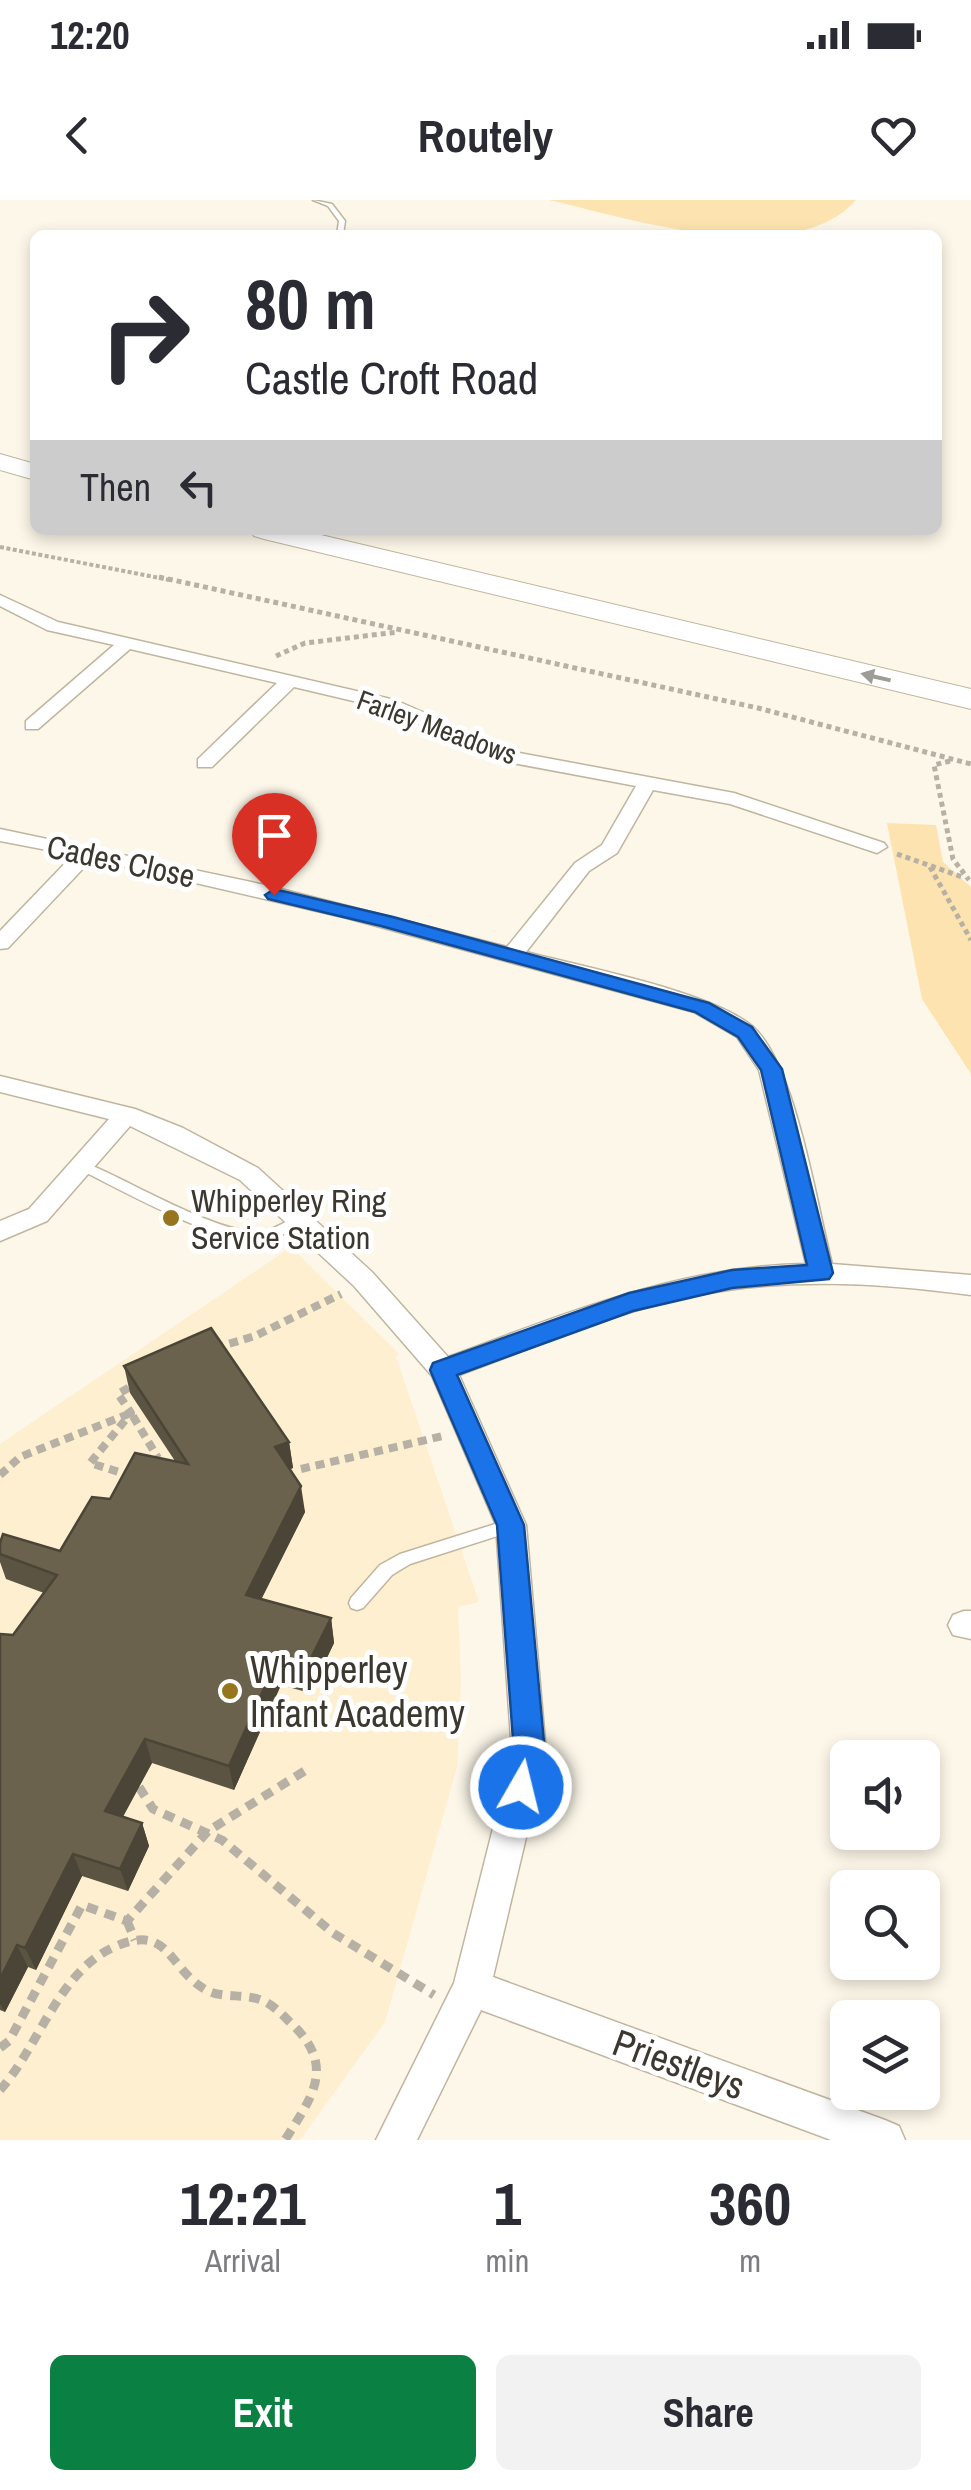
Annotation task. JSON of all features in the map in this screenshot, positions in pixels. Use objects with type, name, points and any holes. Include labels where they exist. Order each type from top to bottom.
[{"type":"highway","points":[[0,440],[30,448]]},
{"type":"highway","points":[[0,462],[30,471]]},
{"type":"highway","points":[[285,535],[971,700]]},
{"type":"highway","points":[[364,535],[971,670]]},
{"type":"street","name":"Farley Meadows","points":[[0,600],[53,626],[389,704],[510,758],[734,799],[877,847]]},
{"type":"street","points":[[32,725],[126,644]]},
{"type":"street","points":[[205,762],[292,679]]},
{"type":"street","points":[[512,955],[582,867],[610,849],[647,784]]},
{"type":"street","name":"Cades Close","points":[[0,835],[386,921],[702,1008],[745,1032],[772,1069],[821,1273]]},
{"type":"street","points":[[0,942],[88,852]]},
{"type":"street","points":[[0,1084],[126,1115],[174,1134],[249,1174],[366,1282],[442,1370],[510,1525],[530,1753],[467,2000],[396,2140]]},
{"type":"street","points":[[0,1232],[38,1215],[126,1115]]},
{"type":"street","points":[[442,1370],[629,1302],[732,1279],[821,1273],[909,1276],[971,1286]]},
{"type":"street","name":"Priestleys","points":[[467,2000],[885,2140]]},
{"type":"lane","points":[[315,200],[330,205],[342,221],[341,230]]},
{"type":"lane","points":[[83,1166],[176,1210],[247,1236],[264,1237],[301,1219]]},
{"type":"lane","points":[[357,1603],[386,1570],[405,1559],[510,1525]]},
{"type":"path","points":[[0,548],[102,565],[758,708],[971,764]]},
{"type":"path","points":[[255,671],[294,643],[329,637],[373,638],[399,632]]},
{"type":"path","points":[[956,760],[934,765],[953,859],[970,880]]},
{"type":"path","points":[[877,847],[970,880]]},
{"type":"path","points":[[930,866],[971,940]]},
{"type":"path","points":[[204,1351],[256,1336],[366,1282]]},
{"type":"path","points":[[142,1380],[118,1394],[158,1458]]},
{"type":"path","points":[[0,1475],[20,1458],[131,1413]]},
{"type":"path","points":[[131,1413],[90,1463],[134,1476]]},
{"type":"path","points":[[301,1469],[469,1430]]},
{"type":"path","points":[[127,1920],[208,1831],[311,1767]]},
{"type":"path","points":[[139,1787],[153,1809],[208,1831],[334,1933],[467,2000]]},
{"type":"path","points":[[0,2048],[9,2040],[82,1905],[127,1920],[135,1940]]},
{"type":"path","points":[[0,2090],[26,2060],[76,1978],[95,1958],[135,1940],[156,1942],[174,1954],[186,1976],[210,1992],[268,2003],[305,2036],[318,2054],[318,2085],[284,2140]]},
{"type":"shaded area","points":[[549,200],[856,200],[828,221],[801,230],[683,230]]},
{"type":"shaded area","points":[[887,823],[936,825],[943,862],[971,887],[971,1074],[922,999]]},
{"type":"shaded area","name":"Whipperley Infant Academy","points":[[291,1247],[399,1354],[396,1357],[479,1602],[458,1607],[461,1681],[457,1767],[385,2022],[300,2140],[0,2140],[0,1444]]},
{"type":"building","points":[[211,1328],[289,1442],[275,1447],[301,1486],[246,1595],[331,1618],[306,1668],[277,1660],[229,1766],[145,1739],[105,1811],[142,1823],[120,1869],[73,1854],[25,1948],[17,1945],[0,1979],[0,1634],[13,1635],[57,1575],[0,1554],[0,1543],[3,1534],[60,1551],[92,1497],[110,1499],[135,1453],[188,1464],[124,1366]]},
{"type":"place","name":"Whipperley Ring Service Station","points":[[171,1218]]},
{"type":"place","name":"Whipperley Infant Academy","points":[[230,1691]]},
{"type":"route","points":[[274,895],[386,921],[702,1008],[745,1032],[772,1069],[821,1273],[732,1279],[629,1302],[442,1370],[510,1525],[530,1753],[521,1787]]}]
